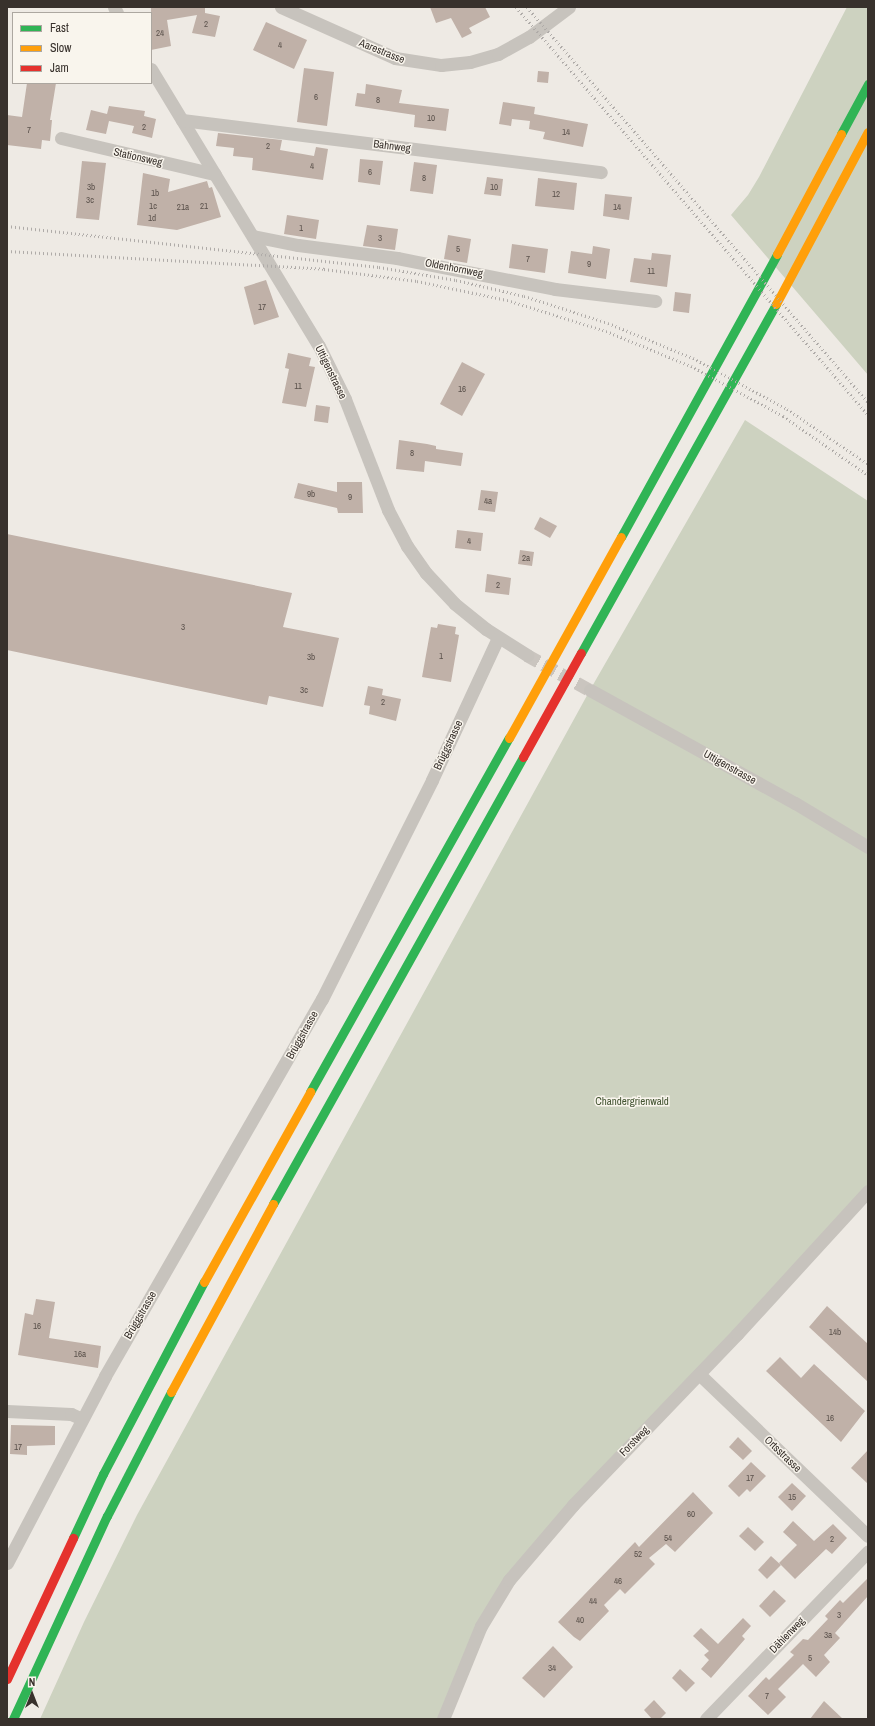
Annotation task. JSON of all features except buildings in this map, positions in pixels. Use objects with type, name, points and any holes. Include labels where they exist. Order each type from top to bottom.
[{"type":"highway","points":[[7,1679],[103,1474],[194,1300],[705,387],[868,84]]},
{"type":"highway","points":[[13,1719],[95,1540],[212,1313],[768,318],[868,132]]},
{"type":"street","name":"Aarestrasse","points":[[281,7],[395,58],[441,65],[470,62],[498,54],[524,41],[569,7]]},
{"type":"street","name":"Uttigenstrasse","points":[[152,71],[253,236],[328,364],[385,505],[406,546],[447,597],[498,638],[527,655]]},
{"type":"street","name":"Bahnweg","points":[[182,120],[601,172]]},
{"type":"street","name":"Stationsweg","points":[[62,138],[215,174]]},
{"type":"street","name":"Oldenhornweg","points":[[253,236],[298,245],[404,259],[555,289],[655,301]]},
{"type":"street","name":"Brüggstrasse","points":[[7,1563],[82,1418],[322,999],[428,787],[498,638]]},
{"type":"street","name":"Uttigenstrasse","points":[[590,690],[795,803],[868,846]]},
{"type":"street","name":"Forstweg","points":[[442,1719],[481,1626],[509,1580],[573,1505],[699,1374],[868,1191]]},
{"type":"street","name":"Ortsstrasse","points":[[699,1374],[868,1536]]},
{"type":"street","points":[[7,1411],[71,1414],[82,1418]]},
{"type":"street","name":"Dählenweg","points":[[706,1719],[868,1551]]},
{"type":"green space","points":[[847,7],[868,7],[868,375],[731,215],[748,195],[759,177]]},
{"type":"green space","name":"Chandergrienwald","points":[[745,420],[868,501],[868,838],[863,843],[868,847],[868,1191],[509,1580],[443,1719],[40,1719],[84,1622],[137,1515],[590,690]]},
{"type":"tunnel","points":[[527,655],[590,690]]},
{"type":"railway","points":[[516,7],[868,415]]},
{"type":"railway","points":[[527,7],[868,402]]},
{"type":"railway","points":[[7,226],[379,267],[456,280],[524,296],[608,323],[693,358],[787,409],[868,464]]},
{"type":"railway","points":[[7,251],[324,269],[417,281],[507,300],[606,331],[691,366],[783,416],[868,475]]},
{"type":"traffic: fast","points":[[841,134],[868,84]]},
{"type":"traffic: fast","points":[[621,537],[777,254]]},
{"type":"traffic: fast","points":[[581,653],[776,304]]},
{"type":"traffic: fast","points":[[310,1092],[509,738]]},
{"type":"traffic: fast","points":[[273,1204],[523,757]]},
{"type":"traffic: fast","points":[[73,1538],[103,1474],[204,1282]]},
{"type":"traffic: fast","points":[[13,1719],[107,1516],[171,1392]]},
{"type":"traffic: slow","points":[[776,304],[868,132]]},
{"type":"traffic: slow","points":[[777,254],[841,134]]},
{"type":"traffic: slow","points":[[509,738],[621,537]]},
{"type":"traffic: slow","points":[[204,1282],[310,1092]]},
{"type":"traffic: slow","points":[[171,1392],[273,1204]]},
{"type":"traffic: jam","points":[[523,757],[581,653]]},
{"type":"traffic: jam","points":[[7,1679],[73,1538]]}]
